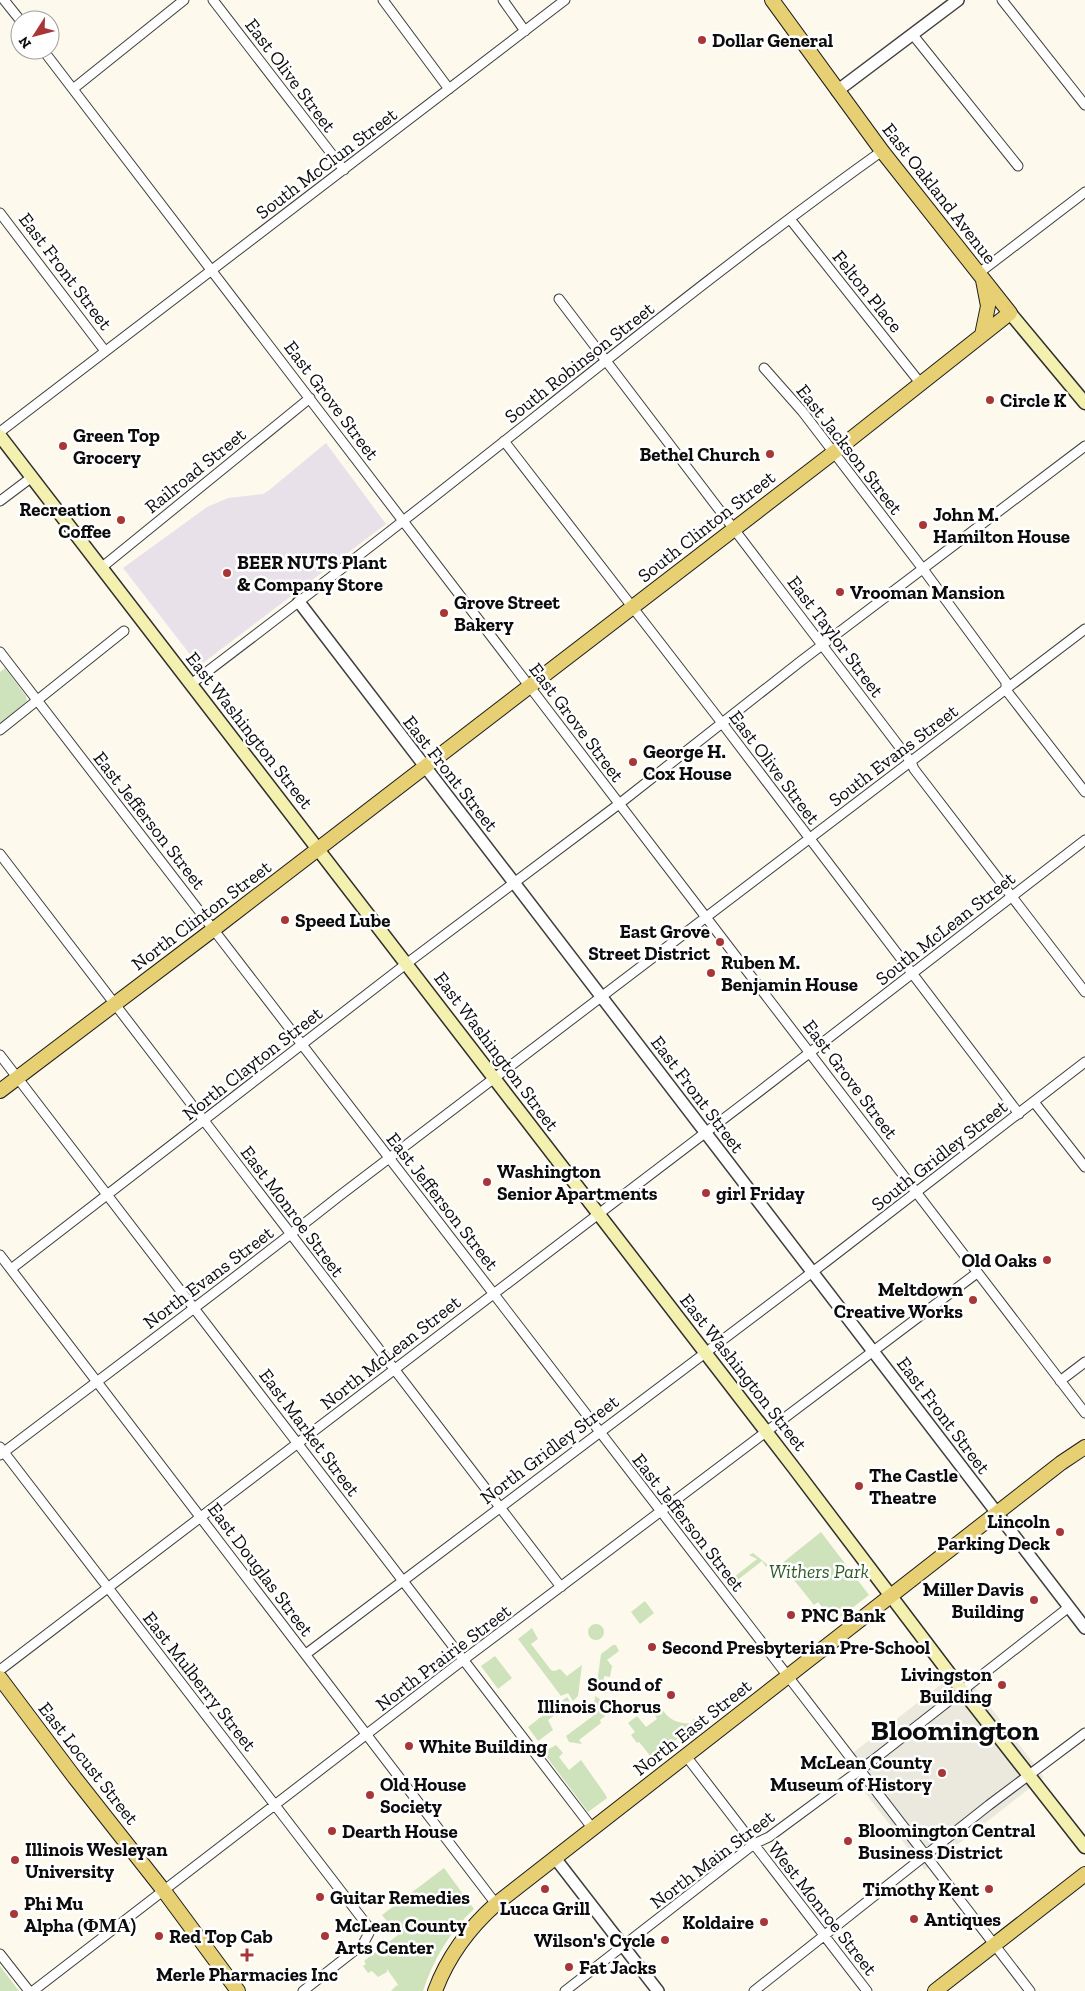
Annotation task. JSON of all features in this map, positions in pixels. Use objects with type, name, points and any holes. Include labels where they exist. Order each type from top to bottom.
[{"type":"main road","name":"East Oakland Avenue","points":[[772,0],[882,152],[1010,313],[1085,403]]},
{"type":"main road","points":[[981,275],[988,306],[982,335]]},
{"type":"main road","name":"South Clinton Street","points":[[424,767],[832,453],[1010,313]]},
{"type":"main road","name":"East Washington Street","points":[[0,436],[705,1352],[962,1690],[1085,1847]]},
{"type":"main road","name":"North Clinton Street","points":[[0,1090],[214,929],[424,767]]},
{"type":"main road","name":"North East Street","points":[[435,1991],[443,1970],[459,1942],[496,1904],[891,1595],[1085,1447]]},
{"type":"main road","name":"East Locust Street","points":[[0,1678],[75,1778],[164,1891],[238,1991]]},
{"type":"main road","points":[[935,1991],[1085,1874]]},
{"type":"street","points":[[4,0],[12,10]]},
{"type":"street","points":[[73,89],[184,0]]},
{"type":"street","name":"East Olive Street","points":[[213,0],[344,170]]},
{"type":"street","points":[[383,0],[449,89]]},
{"type":"street","points":[[503,0],[525,31]]},
{"type":"street","name":"South McClun Street","points":[[0,432],[565,0]]},
{"type":"street","points":[[837,92],[958,0]]},
{"type":"street","points":[[1002,0],[1085,105]]},
{"type":"street","points":[[913,35],[1018,166]]},
{"type":"street","name":"East Grove Street","points":[[51,60],[1085,1414]]},
{"type":"street","name":"South Robinson Street","points":[[191,684],[404,521],[606,361],[790,219],[882,152]]},
{"type":"street","points":[[981,275],[1085,192]]},
{"type":"street","name":"East Front Street","points":[[0,213],[105,351]]},
{"type":"street","name":"Felton Place","points":[[790,219],[921,384]]},
{"type":"street","name":"East Taylor Street","points":[[559,299],[823,645],[911,762],[914,770],[1085,992]]},
{"type":"street","name":"East Jackson Street","points":[[764,368],[802,411],[832,453],[923,568],[1006,682],[1006,690],[1085,792]]},
{"type":"street","name":"Railroad Street","points":[[101,568],[310,398]]},
{"type":"street","name":"East Olive Street","points":[[504,441],[631,608],[722,723],[1019,1114]]},
{"type":"street","name":"North Clayton Street","points":[[11,1269],[108,1196],[406,964],[619,804],[923,568],[1085,446]]},
{"type":"street","points":[[0,501],[32,477]]},
{"type":"street","name":"East Front Street","points":[[299,602],[1085,1628]]},
{"type":"street","name":"South Evans Street","points":[[601,996],[1085,630]]},
{"type":"street","points":[[0,730],[124,631]]},
{"type":"street","name":"East Jefferson Street","points":[[0,652],[1030,1991]]},
{"type":"street","name":"South McLean Street","points":[[705,1133],[1085,840]]},
{"type":"street","name":"East Monroe Street","points":[[0,854],[561,1587]]},
{"type":"street","name":"North Evans Street","points":[[1,1451],[98,1382],[601,996]]},
{"type":"street","name":"East Market Street","points":[[0,1056],[593,1829]]},
{"type":"street","name":"South Gridley Street","points":[[813,1272],[1085,1062]]},
{"type":"street","points":[[1034,1102],[1085,1166]]},
{"type":"street","name":"North McLean Street","points":[[0,1670],[705,1133]]},
{"type":"street","name":"East Douglas Street","points":[[0,1255],[496,1904]]},
{"type":"street","name":"North Gridley Street","points":[[306,1654],[813,1272]]},
{"type":"street","name":"North Prairie Street","points":[[33,1991],[561,1587],[977,1273]]},
{"type":"street","points":[[1060,1381],[1085,1362]]},
{"type":"street","name":"East Mulberry Street","points":[[1,1451],[364,1920],[369,1930],[368,1936],[359,1947],[302,1991]]},
{"type":"street","name":"North Main Street","points":[[565,1991],[754,1844],[769,1837],[860,1769],[1069,1607]]},
{"type":"street","points":[[754,1991],[989,1805],[1085,1733]]},
{"type":"street","points":[[686,1756],[754,1844]]},
{"type":"street","name":"West Monroe Street","points":[[754,1844],[867,1991]]},
{"type":"street","points":[[555,1858],[658,1991]]},
{"type":"street","points":[[0,1954],[29,1991]]},
{"type":"shaded area","points":[[326,443],[386,524],[199,666],[123,568],[207,507],[228,498],[263,494],[268,491]]},
{"type":"shaded area","points":[[961,1669],[1044,1777],[925,1870],[841,1762]]},
{"type":"green space","points":[[5,668],[26,696],[27,701],[0,724],[0,672]]},
{"type":"green space","name":"Withers Park","points":[[821,1532],[869,1595],[834,1622],[818,1602],[814,1605],[781,1564]]},
{"type":"green space","points":[[753,1553],[768,1565],[766,1567],[762,1561],[735,1582],[739,1588],[737,1590],[725,1574],[729,1571],[734,1577],[757,1559],[749,1555]]},
{"type":"green space","points":[[645,1601],[654,1613],[640,1624],[631,1612]]},
{"type":"green space","points":[[596,1624],[602,1626],[604,1632],[602,1638],[596,1640],[590,1638],[588,1632],[590,1626]]},
{"type":"green space","points":[[532,1628],[538,1639],[531,1644],[551,1670],[560,1669],[567,1676],[582,1665],[578,1696],[573,1701],[568,1693],[561,1696],[518,1639]]},
{"type":"green space","points":[[613,1645],[616,1645],[619,1651],[607,1660],[612,1666],[610,1677],[604,1676],[604,1680],[597,1683],[601,1654]]},
{"type":"green space","points":[[495,1656],[512,1678],[498,1689],[481,1666]]},
{"type":"green space","points":[[595,1696],[601,1700],[601,1704],[607,1705],[605,1716],[600,1720],[601,1723],[579,1740],[582,1744],[569,1742],[566,1736],[593,1716]]},
{"type":"green space","points":[[567,1697],[571,1703],[548,1720],[553,1730],[538,1741],[528,1727]]},
{"type":"green space","points":[[650,1707],[662,1709],[671,1719],[687,1724],[692,1724],[693,1719],[701,1720],[709,1715],[652,1758],[631,1735],[635,1732],[628,1723],[637,1716],[646,1727],[657,1719]]},
{"type":"green space","points":[[556,1745],[563,1753],[559,1757],[569,1770],[581,1760],[607,1798],[588,1812],[546,1756],[547,1750]]},
{"type":"green space","points":[[444,1868],[474,1909],[457,1927],[443,1947],[423,1991],[391,1991],[397,1985],[399,1986],[387,1969],[387,1972],[378,1977],[372,1971],[368,1973],[363,1966],[366,1964],[364,1961],[398,1935],[382,1915]]},
{"type":"green space","points":[[0,1966],[19,1991],[0,1991]]},
{"type":"place","name":"Dollar General","points":[[702,40]]},
{"type":"place","name":"Circle K","points":[[990,400]]},
{"type":"place","name":"Green Top Grocery","points":[[63,446]]},
{"type":"place","name":"Bethel Church","points":[[770,454]]},
{"type":"place","name":"Recreation Coffee","points":[[121,520]]},
{"type":"place","name":"John M. Hamilton House","points":[[923,525]]},
{"type":"place","name":"BEER NUTS Plant & Company Store","points":[[227,573]]},
{"type":"place","name":"Vrooman Mansion","points":[[840,592]]},
{"type":"place","name":"Grove Street Bakery","points":[[444,613]]},
{"type":"place","name":"George H. Cox House","points":[[633,762]]},
{"type":"place","name":"Speed Lube","points":[[285,920]]},
{"type":"place","name":"East Grove Street District","points":[[720,942]]},
{"type":"place","name":"Ruben M. Benjamin House","points":[[711,973]]},
{"type":"place","name":"Washington Senior Apartments","points":[[487,1182]]},
{"type":"place","name":"girl Friday","points":[[706,1193]]},
{"type":"place","name":"Old Oaks","points":[[1047,1260]]},
{"type":"place","name":"Meltdown Creative Works","points":[[973,1300]]},
{"type":"place","name":"The Castle Theatre","points":[[859,1486]]},
{"type":"place","name":"Lincoln Parking Deck","points":[[1060,1532]]},
{"type":"place","name":"Miller Davis Building","points":[[1034,1600]]},
{"type":"place","name":"PNC Bank","points":[[791,1615]]},
{"type":"place","name":"Second Presbyterian Pre-School","points":[[652,1647]]},
{"type":"place","name":"Livingston Building","points":[[1002,1685]]},
{"type":"place","name":"Sound of Illinois Chorus","points":[[671,1695]]},
{"type":"place","name":"White Building","points":[[409,1746]]},
{"type":"place","name":"McLean County Museum of History","points":[[942,1773]]},
{"type":"place","name":"Old House Society","points":[[370,1795]]},
{"type":"place","name":"Dearth House","points":[[332,1831]]},
{"type":"place","name":"Bloomington Central Business District","points":[[848,1841]]},
{"type":"place","name":"Illinois Wesleyan University","points":[[15,1860]]},
{"type":"place","name":"Lucca Grill","points":[[545,1889]]},
{"type":"place","name":"Timothy Kent","points":[[989,1889]]},
{"type":"place","name":"Guitar Remedies","points":[[320,1897]]},
{"type":"place","name":"Phi Mu Alpha (ΦΜΑ)","points":[[14,1914]]},
{"type":"place","name":"Antiques","points":[[914,1919]]},
{"type":"place","name":"Koldaire","points":[[764,1922]]},
{"type":"place","name":"Red Top Cab","points":[[159,1936]]},
{"type":"place","name":"McLean County Arts Center","points":[[325,1936]]},
{"type":"place","name":"Wilson's Cycle","points":[[665,1940]]},
{"type":"place","name":"Merle Pharmacies Inc","points":[[247,1955]]},
{"type":"place","name":"Fat Jacks","points":[[569,1967]]},
{"type":"district","name":"Bloomington","points":[[955,1730]]}]
